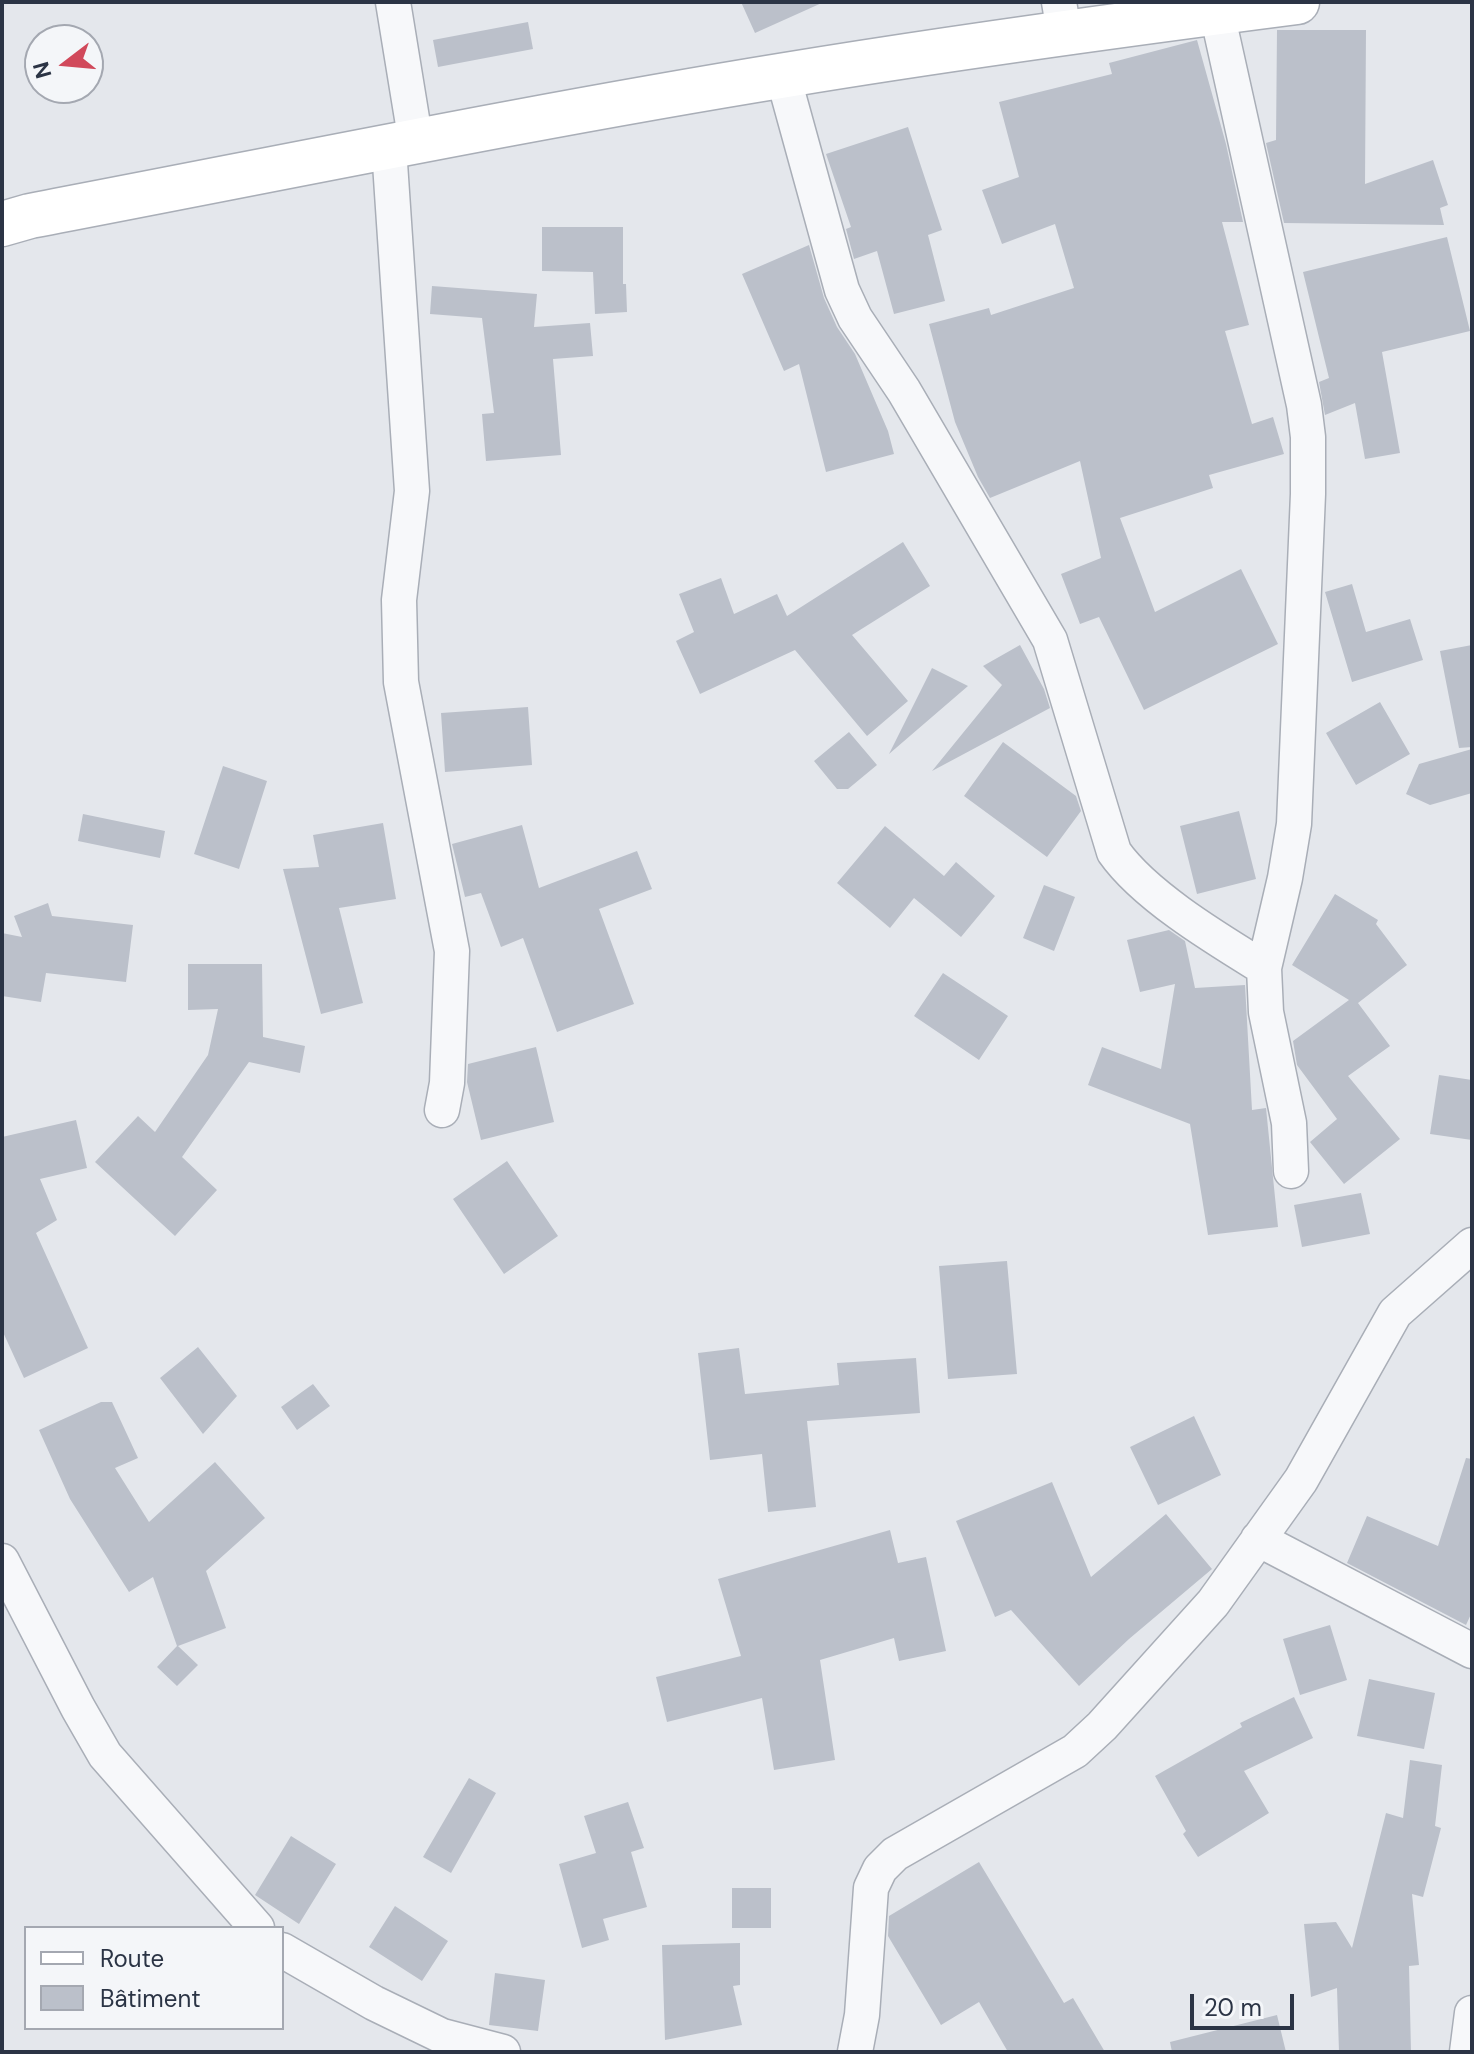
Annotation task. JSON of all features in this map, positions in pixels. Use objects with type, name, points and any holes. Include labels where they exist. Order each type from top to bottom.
[{"type":"main road","points":[[2,224],[30,216],[403,145],[783,76],[1062,17],[1217,13],[1297,2]]},
{"type":"street","points":[[393,2],[403,145],[412,491],[399,600],[401,682],[452,951],[447,1083],[442,1110]]},
{"type":"street","points":[[1217,13],[1304,405],[1308,437],[1294,824],[1264,968],[1266,1012],[1289,1123],[1291,1171]]},
{"type":"street","points":[[783,76],[842,290],[855,318],[904,391],[1050,640],[1114,852],[1124,867],[1209,934],[1264,968]]},
{"type":"street","points":[[855,2052],[862,2015],[871,1888],[880,1869],[895,1854],[1075,1751],[1102,1726],[1213,1603],[1316,1457],[1395,1313],[1472,1245]]},
{"type":"street","points":[[1258,1539],[1472,1651]]},
{"type":"street","points":[[2,1561],[105,1755],[255,1926]]},
{"type":"street","points":[[284,1951],[374,2003],[442,2036],[503,2052]]},
{"type":"street","points":[[1467,2052],[1472,2013]]},
{"type":"building","points":[[741,2],[824,2],[755,33]]},
{"type":"building","points":[[528,22],[533,49],[438,67],[433,40]]},
{"type":"building","points":[[1277,30],[1366,30],[1365,184],[1433,160],[1448,205],[1440,208],[1444,225],[1284,223],[1266,143],[1276,140]]},
{"type":"building","points":[[1197,40],[1226,144],[1243,222],[1222,222],[1249,325],[1225,331],[1252,424],[1273,417],[1284,454],[1209,475],[1213,488],[1120,518],[1155,612],[1241,569],[1278,644],[1144,710],[1099,617],[1080,624],[1061,574],[1101,558],[1080,461],[990,498],[955,422],[929,324],[989,308],[991,315],[1074,288],[1055,224],[1002,244],[982,190],[1019,177],[999,102],[1112,74],[1109,63]]},
{"type":"building","points":[[908,127],[942,230],[928,235],[945,301],[894,314],[877,251],[854,259],[846,229],[851,227],[826,154]]},
{"type":"building","points":[[542,227],[623,227],[623,284],[626,284],[627,312],[595,314],[593,272],[542,271]]},
{"type":"building","points":[[1447,237],[1470,331],[1382,352],[1400,453],[1365,459],[1355,403],[1325,415],[1319,382],[1329,378],[1303,272]]},
{"type":"building","points":[[809,245],[824,298],[837,327],[855,354],[888,431],[894,454],[826,472],[799,364],[784,371],[742,274]]},
{"type":"building","points":[[432,286],[537,294],[534,327],[590,323],[593,356],[553,359],[561,455],[486,461],[482,414],[494,413],[482,318],[430,314]]},
{"type":"building","points":[[903,542],[930,586],[852,635],[908,701],[867,736],[795,650],[700,694],[676,641],[694,632],[679,594],[721,578],[734,614],[777,594],[787,616]]},
{"type":"building","points":[[1352,584],[1366,632],[1410,619],[1423,660],[1352,682],[1325,592]]},
{"type":"building","points":[[1020,645],[1044,689],[1050,708],[932,771],[1002,685],[983,666]]},
{"type":"building","points":[[1472,645],[1472,747],[1459,748],[1440,651]]},
{"type":"building","points":[[932,668],[968,686],[889,754]]},
{"type":"building","points":[[1380,702],[1410,754],[1356,785],[1326,733]]},
{"type":"building","points":[[528,707],[532,765],[445,772],[441,713]]},
{"type":"building","points":[[849,732],[877,765],[848,789],[837,789],[814,761]]},
{"type":"building","points":[[1003,742],[1076,796],[1081,811],[1047,857],[964,796]]},
{"type":"building","points":[[1472,749],[1472,793],[1430,805],[1406,794],[1419,764]]},
{"type":"building","points":[[223,766],[267,781],[239,869],[194,854]]},
{"type":"building","points":[[1239,811],[1256,879],[1197,894],[1180,826]]},
{"type":"building","points":[[83,814],[165,831],[160,858],[78,841]]},
{"type":"building","points":[[383,823],[396,899],[339,908],[363,1003],[321,1014],[283,869],[319,867],[313,835]]},
{"type":"building","points":[[522,825],[539,888],[637,851],[652,889],[599,909],[634,1004],[557,1032],[523,938],[501,947],[481,893],[465,897],[452,844]]},
{"type":"building","points":[[885,826],[944,876],[956,862],[995,896],[961,937],[914,898],[890,928],[837,883]]},
{"type":"building","points":[[1044,885],[1075,897],[1054,951],[1023,938]]},
{"type":"building","points":[[1335,894],[1378,920],[1376,924],[1407,965],[1358,1003],[1390,1046],[1348,1076],[1400,1139],[1344,1184],[1310,1142],[1337,1119],[1297,1065],[1293,1041],[1349,1000],[1292,965]]},
{"type":"building","points":[[48,903],[52,916],[133,925],[126,982],[46,973],[41,1002],[2,996],[2,933],[22,937],[14,916]]},
{"type":"building","points":[[1169,930],[1185,941],[1195,988],[1245,985],[1252,1110],[1266,1108],[1278,1227],[1208,1235],[1190,1124],[1088,1085],[1102,1047],[1161,1069],[1175,984],[1140,992],[1127,940]]},
{"type":"building","points":[[188,964],[262,964],[263,1037],[305,1046],[300,1073],[249,1062],[182,1157],[217,1190],[175,1236],[95,1162],[138,1116],[155,1132],[208,1055],[218,1009],[188,1010]]},
{"type":"building","points":[[943,973],[1008,1016],[979,1060],[914,1016]]},
{"type":"building","points":[[536,1047],[554,1122],[481,1140],[467,1082],[468,1064]]},
{"type":"building","points":[[1439,1075],[1472,1080],[1472,1140],[1430,1134]]},
{"type":"building","points":[[76,1120],[87,1168],[40,1179],[57,1220],[36,1233],[88,1348],[24,1378],[2,1330],[2,1137]]},
{"type":"building","points":[[507,1161],[558,1236],[504,1274],[453,1199]]},
{"type":"building","points":[[1361,1193],[1370,1234],[1302,1247],[1294,1205]]},
{"type":"building","points":[[1007,1261],[1017,1374],[948,1379],[939,1266]]},
{"type":"building","points":[[198,1347],[237,1396],[203,1434],[160,1378]]},
{"type":"building","points":[[739,1348],[745,1394],[839,1385],[837,1363],[916,1358],[920,1413],[807,1421],[816,1507],[768,1512],[762,1454],[710,1460],[698,1353]]},
{"type":"building","points":[[313,1384],[330,1406],[297,1430],[281,1407]]},
{"type":"building","points":[[101,1402],[112,1402],[138,1458],[115,1468],[149,1522],[215,1462],[265,1518],[206,1571],[226,1628],[178,1646],[198,1665],[177,1686],[157,1667],[177,1646],[153,1577],[129,1592],[70,1499],[39,1430]]},
{"type":"building","points":[[1194,1416],[1221,1475],[1158,1505],[1130,1447]]},
{"type":"building","points":[[1466,1458],[1472,1459],[1472,1612],[1466,1625],[1347,1563],[1367,1516],[1438,1546]]},
{"type":"building","points":[[1052,1482],[1091,1577],[1166,1514],[1212,1569],[1079,1686],[1011,1610],[995,1617],[956,1521]]},
{"type":"building","points":[[890,1530],[898,1563],[926,1557],[946,1651],[899,1661],[894,1638],[820,1660],[835,1760],[774,1770],[762,1698],[667,1722],[656,1677],[741,1656],[718,1579]]},
{"type":"building","points":[[1330,1625],[1347,1680],[1300,1695],[1283,1639]]},
{"type":"building","points":[[1369,1679],[1435,1693],[1424,1749],[1357,1736]]},
{"type":"building","points":[[1294,1697],[1313,1738],[1244,1771],[1269,1813],[1198,1857],[1183,1834],[1186,1831],[1155,1776],[1242,1727],[1240,1723]]},
{"type":"building","points":[[1410,1760],[1442,1765],[1435,1826],[1441,1828],[1423,1897],[1412,1894],[1419,1965],[1409,1966],[1411,2052],[1339,2052],[1337,1988],[1311,1997],[1304,1924],[1336,1922],[1352,1948],[1386,1813],[1403,1818]]},
{"type":"building","points":[[469,1778],[496,1793],[451,1873],[423,1857]]},
{"type":"building","points":[[628,1802],[644,1848],[631,1852],[647,1907],[603,1919],[609,1940],[582,1948],[559,1864],[596,1853],[584,1816]]},
{"type":"building","points":[[291,1836],[336,1864],[299,1924],[255,1895]]},
{"type":"building","points":[[979,1862],[1064,2003],[1073,1998],[1105,2052],[1008,2052],[979,2002],[941,2025],[888,1936],[889,1916]]},
{"type":"building","points":[[732,1888],[771,1888],[771,1928],[732,1928]]},
{"type":"building","points":[[395,1906],[448,1941],[422,1981],[369,1947]]},
{"type":"building","points":[[740,1943],[740,1985],[733,1986],[742,2025],[665,2040],[662,1945]]},
{"type":"building","points":[[495,1973],[545,1980],[538,2031],[489,2025]]},
{"type":"building","points":[[1277,2015],[1286,2052],[1172,2052],[1170,2042]]}]
